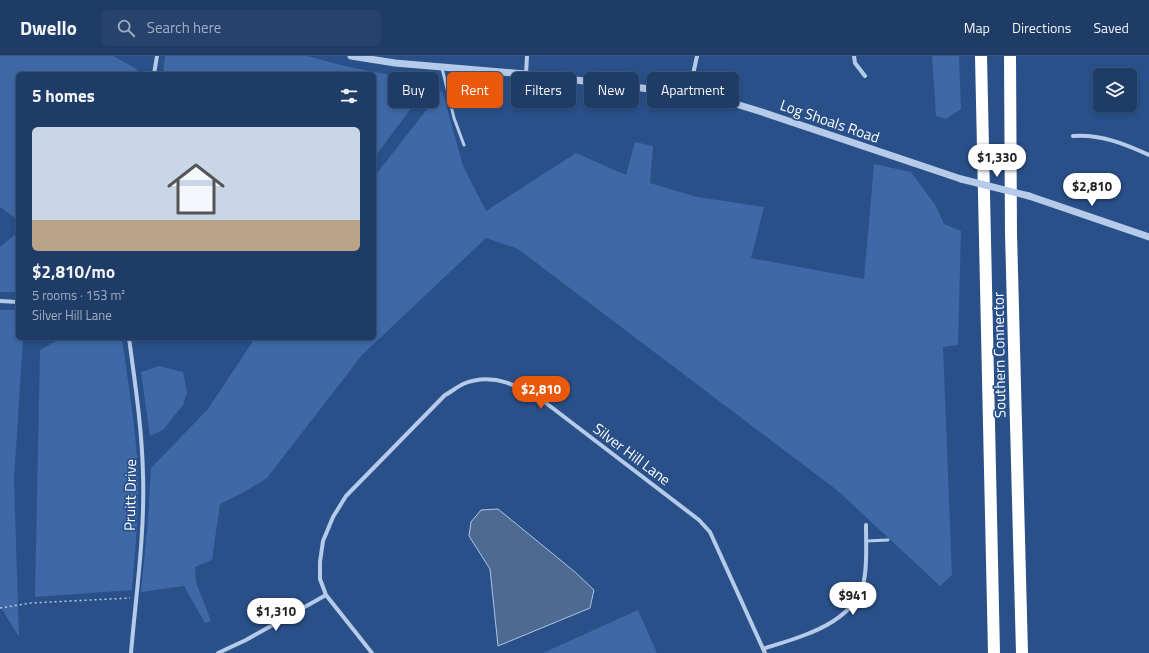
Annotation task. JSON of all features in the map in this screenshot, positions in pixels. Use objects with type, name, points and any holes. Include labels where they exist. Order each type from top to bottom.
[{"type":"highway","name":"Southern Connector","points":[[981,56],[994,653]]},
{"type":"highway","name":"Southern Connector","points":[[1010,56],[1012,233],[1022,653]]},
{"type":"street","points":[[154,72],[157,56]]},
{"type":"street","name":"Log Shoals Road","points":[[351,56],[442,68],[511,73]]},
{"type":"street","points":[[526,72],[527,56]]},
{"type":"street","points":[[694,72],[697,56]]},
{"type":"street","points":[[854,56],[856,63],[865,76]]},
{"type":"street","name":"Log Shoals Road","points":[[576,80],[647,88]]},
{"type":"street","name":"Log Shoals Road","points":[[739,105],[961,179],[1029,196],[1149,237]]},
{"type":"street","points":[[1074,136],[1088,135],[1099,137],[1129,146],[1149,155]]},
{"type":"street","points":[[0,301],[16,302]]},
{"type":"street","name":"Pruitt Drive","points":[[129,340],[141,438],[143,474],[143,508],[131,653]]},
{"type":"street","name":"Silver Hill Lane","points":[[326,596],[320,579],[320,562],[323,541],[333,517],[346,496],[445,395],[462,384],[479,379],[494,379],[523,388],[546,403],[700,520],[710,532],[764,651]]},
{"type":"street","points":[[764,651],[808,634],[833,622],[849,609],[860,595],[865,575],[866,525]]},
{"type":"street","points":[[218,653],[246,640],[326,596],[372,653]]},
{"type":"lane","points":[[442,68],[460,138],[464,145]]},
{"type":"lane","points":[[866,541],[888,540]]},
{"type":"path","points":[[0,608],[31,603],[136,598]]},
{"type":"shaded area","points":[[0,56],[113,56],[137,69],[136,72],[16,72],[16,219],[0,207]]},
{"type":"shaded area","points":[[165,56],[307,56],[375,72],[163,72]]},
{"type":"shaded area","points":[[932,56],[959,56],[961,109],[946,119],[936,116]]},
{"type":"shaded area","points":[[376,72],[388,74],[388,108],[411,108],[376,155]]},
{"type":"shaded area","points":[[442,90],[463,166],[486,211],[576,153],[626,175],[635,142],[653,146],[650,183],[697,197],[764,207],[751,258],[864,279],[874,164],[911,172],[936,206],[944,224],[961,231],[958,345],[943,347],[952,575],[940,586],[838,491],[518,249],[486,238],[362,355],[267,478],[220,504],[212,560],[195,567],[196,582],[211,621],[205,623],[184,586],[141,592],[151,468],[208,409],[254,340],[376,340],[376,174],[428,108],[439,108],[439,94]]},
{"type":"shaded area","points":[[16,234],[16,292],[0,292],[0,247]]},
{"type":"shaded area","points":[[0,310],[16,310],[16,340],[23,340],[14,480],[19,637],[0,606]]},
{"type":"shaded area","points":[[58,340],[122,340],[134,423],[138,474],[137,518],[132,590],[35,597],[40,350]]},
{"type":"shaded area","points":[[159,366],[183,372],[187,392],[183,405],[163,430],[150,436],[141,372]]},
{"type":"shaded area","points":[[498,509],[575,572],[594,590],[590,608],[498,646],[490,569],[469,536],[471,522],[481,510]]},
{"type":"shaded area","points":[[638,610],[657,653],[543,653]]}]
